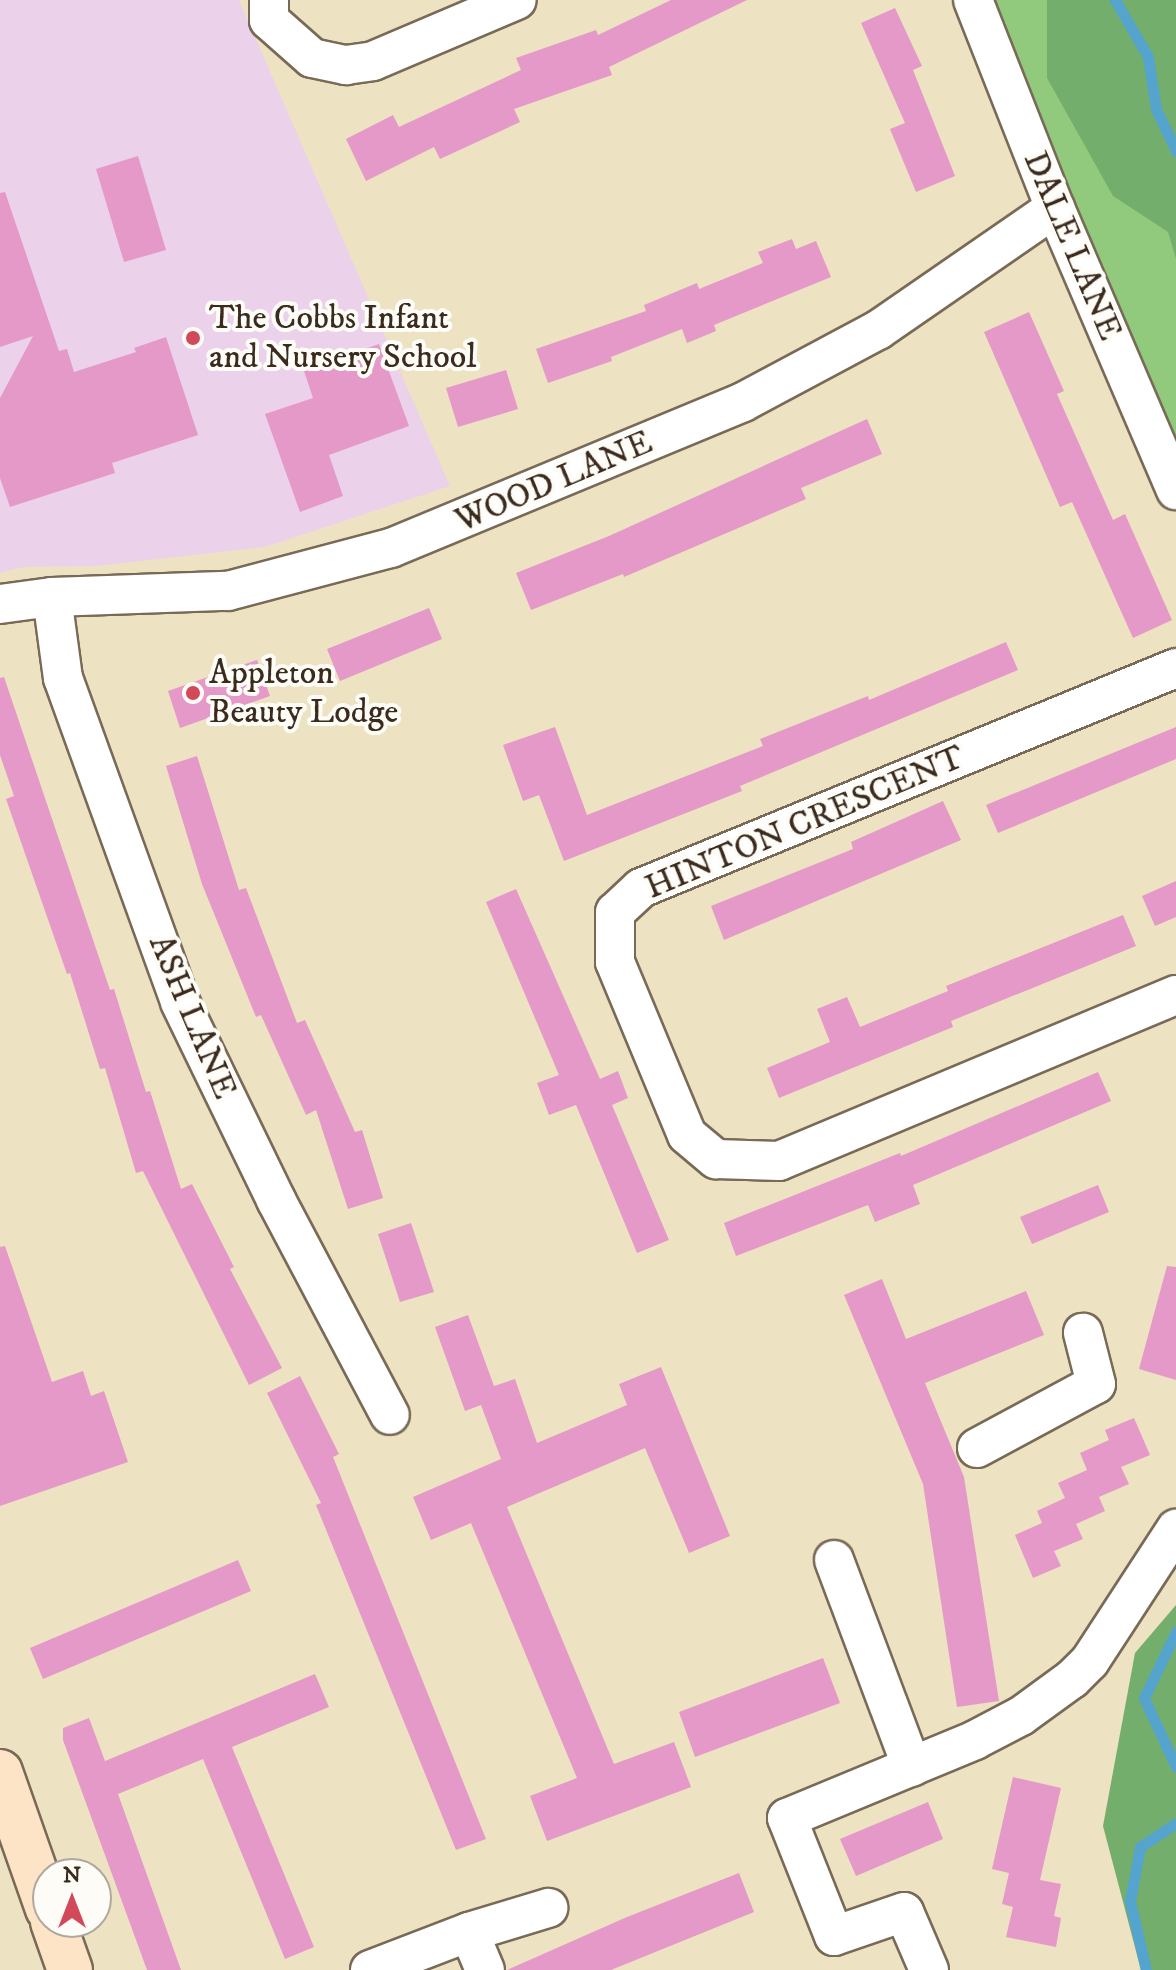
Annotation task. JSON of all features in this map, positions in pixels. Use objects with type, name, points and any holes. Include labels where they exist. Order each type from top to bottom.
[{"type":"street","points":[[269,10],[312,58],[346,65],[373,61],[517,0]]},
{"type":"street","name":"DALE LANE","points":[[973,0],[1055,208],[1176,490]]},
{"type":"street","name":"WOOD LANE","points":[[0,604],[52,597],[199,595],[241,589],[391,548],[470,518],[743,402],[878,330],[1055,208]]},
{"type":"street","name":"ASH LANE","points":[[52,597],[63,678],[180,1002],[276,1200],[390,1415]]},
{"type":"street","name":"HINTON CRESCENT","points":[[1176,668],[641,888],[615,912],[615,962],[687,1135],[716,1159],[779,1161],[1176,995]]},
{"type":"street","points":[[977,1448],[1096,1384],[1083,1333]]},
{"type":"street","points":[[929,1970],[904,1912],[834,1936],[787,1818],[912,1767],[1021,1716],[1072,1679],[1090,1661],[1176,1529]]},
{"type":"street","points":[[834,1560],[912,1767]]},
{"type":"street","points":[[0,1772],[32,1863]]},
{"type":"street","points":[[370,1970],[469,1932],[548,1908]]},
{"type":"street","points":[[469,1932],[485,1970]]},
{"type":"street","points":[[59,1938],[70,1970]]},
{"type":"shaded area","name":"The Cobbs Infant and Nursery School","points":[[0,0],[239,0],[450,486],[265,547],[97,566],[23,567],[0,573]]},
{"type":"green space","points":[[974,0],[1176,0],[1176,453]]},
{"type":"green space","points":[[1047,0],[1176,0],[1176,259],[1168,232],[1113,196],[1047,78]]},
{"type":"green space","points":[[1176,1605],[1176,1970],[1141,1970],[1103,1826],[1135,1653]]},
{"type":"building","points":[[671,0],[747,0],[609,67],[612,75],[514,109],[520,122],[440,159],[434,147],[366,181],[346,139],[393,115],[399,127],[521,70],[516,58],[596,30],[598,35]]},
{"type":"building","points":[[895,8],[922,66],[913,70],[955,176],[916,192],[890,129],[905,123],[861,23]]},
{"type":"building","points":[[138,156],[166,250],[124,262],[96,169]]},
{"type":"building","points":[[5,192],[59,351],[67,349],[74,372],[136,352],[134,348],[166,337],[198,435],[112,463],[115,473],[10,507],[0,478],[0,398],[33,336],[0,347],[0,193]]},
{"type":"building","points":[[792,239],[796,249],[816,241],[831,277],[714,325],[716,331],[687,343],[682,329],[611,357],[612,361],[548,383],[536,349],[646,311],[644,305],[697,283],[699,289],[763,263],[758,252]]},
{"type":"building","points":[[1029,312],[1064,391],[1057,394],[1113,520],[1125,514],[1172,620],[1133,638],[1072,502],[1060,507],[984,332]]},
{"type":"building","points":[[379,344],[409,426],[329,455],[343,496],[300,512],[265,414],[313,398],[304,371]]},
{"type":"building","points":[[506,370],[518,409],[458,427],[446,388]]},
{"type":"building","points":[[867,419],[882,454],[801,488],[806,499],[624,577],[623,574],[531,610],[516,573],[609,536]]},
{"type":"building","points":[[429,608],[442,639],[340,681],[327,649]]},
{"type":"building","points":[[1006,642],[1018,670],[740,786],[742,791],[564,861],[539,795],[523,801],[503,745],[555,727],[587,815],[763,746],[760,739],[868,696],[869,700]]},
{"type":"building","points":[[257,660],[270,696],[180,728],[168,691]]},
{"type":"building","points":[[4,677],[110,990],[114,989],[146,1092],[150,1091],[181,1189],[192,1184],[234,1267],[230,1269],[282,1368],[249,1385],[143,1171],[136,1173],[105,1068],[100,1069],[70,973],[67,974],[6,799],[14,796],[0,755],[0,678]]},
{"type":"building","points":[[1176,727],[1176,759],[998,833],[986,805]]},
{"type":"building","points":[[197,756],[239,890],[246,888],[297,1023],[305,1020],[355,1132],[362,1130],[383,1198],[348,1209],[316,1110],[306,1115],[261,1015],[256,1017],[202,884],[166,766]]},
{"type":"building","points":[[943,801],[961,840],[724,940],[711,906],[853,849],[851,842]]},
{"type":"building","points":[[1176,881],[1176,917],[1155,926],[1142,896]]},
{"type":"building","points":[[516,889],[600,1079],[618,1071],[628,1098],[612,1105],[669,1240],[637,1253],[576,1105],[549,1115],[537,1083],[559,1075],[486,902]]},
{"type":"building","points":[[1123,915],[1136,946],[951,1021],[953,1027],[779,1098],[767,1068],[830,1042],[817,1009],[847,997],[860,1027],[948,991],[946,986]]},
{"type":"building","points":[[1098,1072],[1111,1101],[913,1185],[920,1204],[875,1222],[868,1205],[736,1256],[724,1223],[900,1153],[901,1156]]},
{"type":"building","points":[[1098,1185],[1109,1212],[1032,1244],[1020,1217]]},
{"type":"building","points":[[411,1223],[434,1292],[400,1302],[378,1234]]},
{"type":"building","points":[[5,1246],[52,1382],[83,1371],[91,1396],[104,1391],[128,1462],[0,1506],[0,1247]]},
{"type":"building","points":[[1167,1266],[1176,1267],[1176,1380],[1139,1369]]},
{"type":"building","points":[[882,1279],[906,1339],[1026,1291],[1044,1335],[925,1383],[964,1477],[999,1701],[957,1707],[923,1484],[844,1295]]},
{"type":"building","points":[[468,1315],[494,1386],[515,1379],[537,1443],[627,1405],[619,1384],[661,1367],[730,1536],[689,1553],[645,1448],[507,1507],[614,1764],[674,1742],[691,1787],[547,1841],[530,1796],[577,1778],[471,1523],[431,1540],[413,1497],[501,1459],[481,1405],[465,1411],[435,1327]]},
{"type":"building","points":[[300,1376],[339,1454],[333,1457],[486,1839],[456,1850],[316,1505],[321,1503],[267,1393]]},
{"type":"building","points":[[1134,1418],[1150,1455],[1121,1467],[1129,1484],[1099,1497],[1105,1511],[1076,1524],[1083,1539],[1054,1551],[1061,1566],[1033,1578],[1015,1535],[1042,1523],[1037,1511],[1065,1498],[1058,1483],[1087,1470],[1080,1453],[1109,1440],[1105,1430]]},
{"type":"building","points":[[238,1560],[251,1591],[43,1679],[30,1648]]},
{"type":"building","points":[[823,1658],[840,1703],[695,1757],[679,1712]]},
{"type":"building","points":[[315,1674],[329,1707],[232,1747],[314,1947],[285,1959],[203,1759],[118,1794],[181,1970],[147,1970],[112,1874],[112,1858],[106,1858],[63,1740],[63,1728],[89,1718],[105,1761]]},
{"type":"building","points":[[1013,1777],[1061,1788],[1040,1880],[1061,1884],[1054,1916],[1061,1918],[1056,1947],[1006,1937],[1013,1907],[1002,1904],[1009,1873],[992,1869]]},
{"type":"building","points":[[928,1802],[943,1839],[856,1876],[840,1839]]},
{"type":"building","points":[[739,1873],[754,1912],[611,1970],[507,1970],[627,1917]]},
{"type":"waterway","points":[[1115,0],[1148,57],[1156,109],[1176,151]]},
{"type":"waterway","points":[[1176,1632],[1144,1698],[1176,1767]]},
{"type":"waterway","points":[[1146,1970],[1130,1901],[1140,1847],[1176,1823]]},
{"type":"place","name":"The Cobbs Infant and Nursery School","points":[[193,338]]},
{"type":"place","name":"Appleton Beauty Lodge","points":[[193,693]]}]
